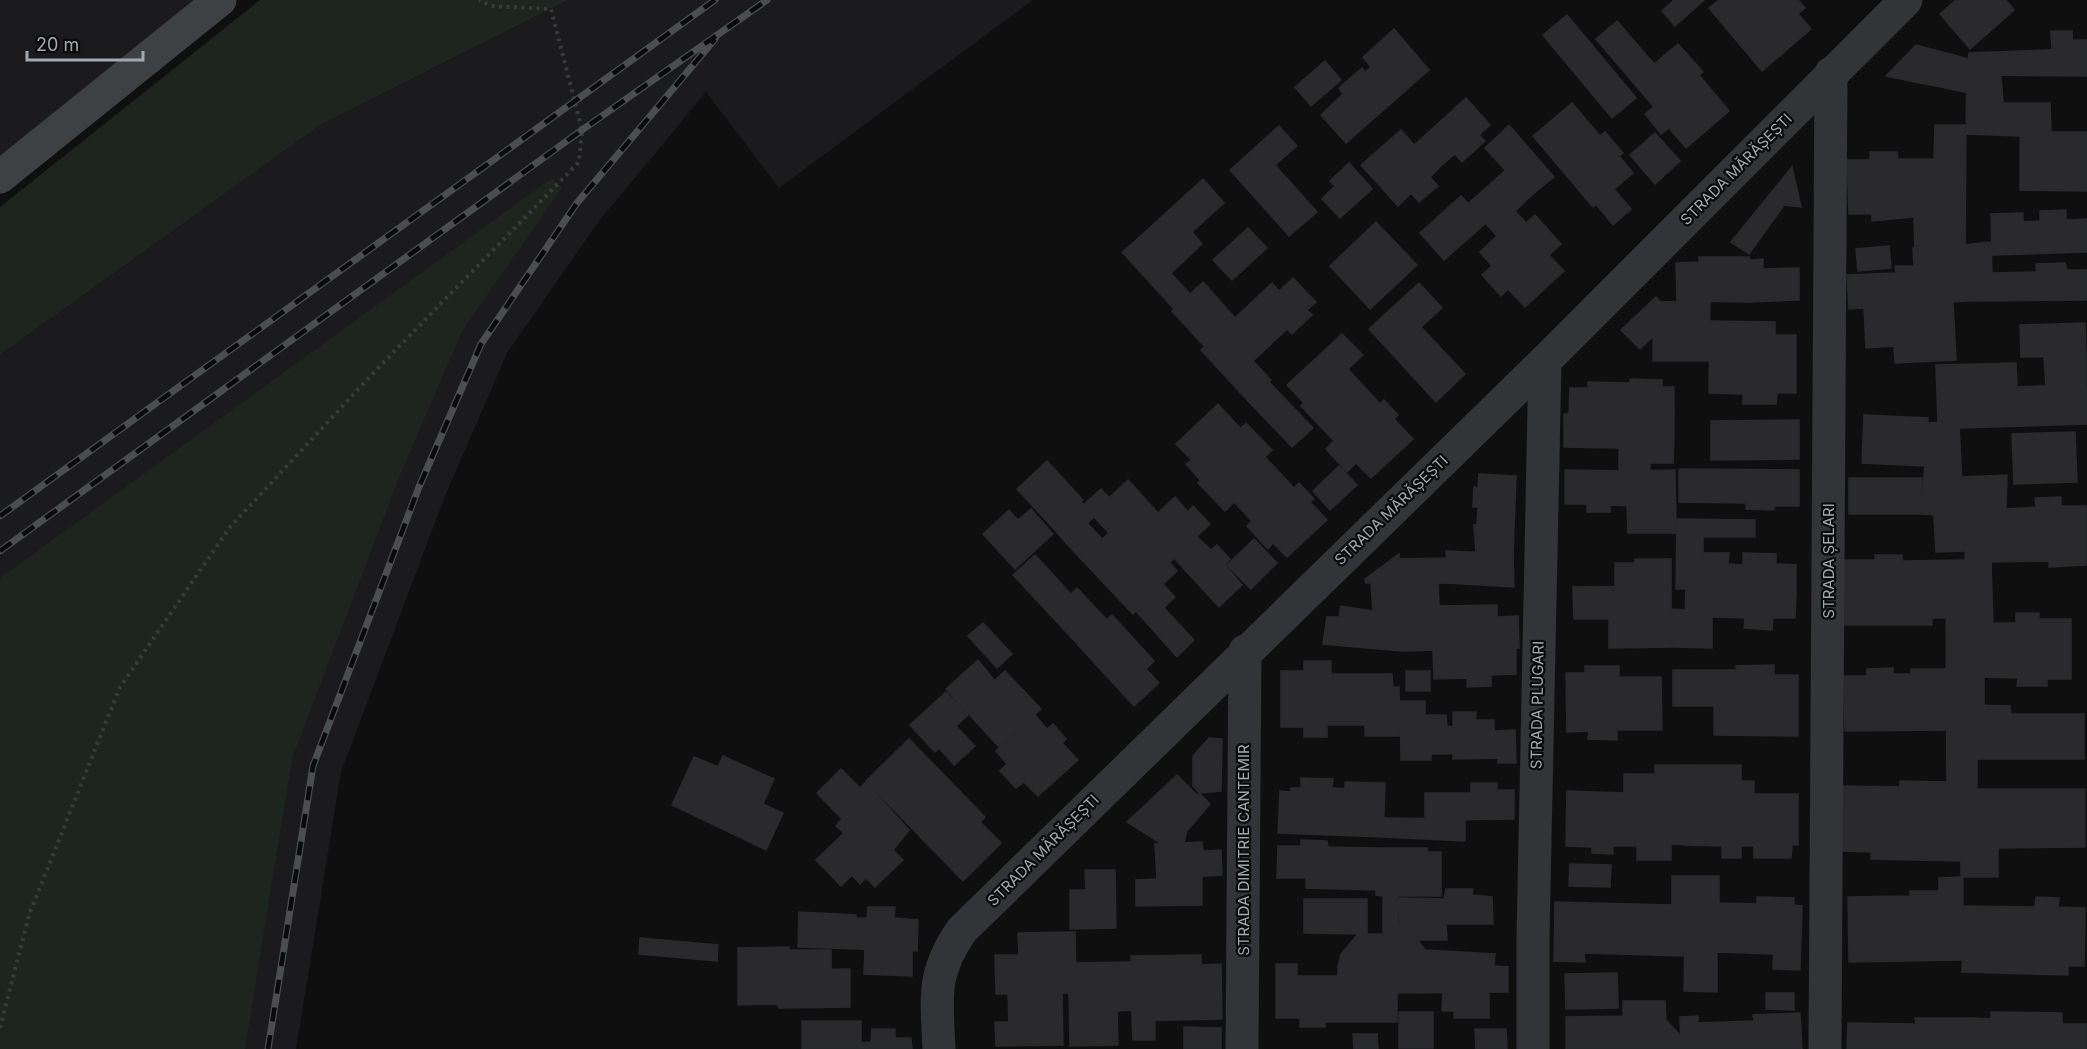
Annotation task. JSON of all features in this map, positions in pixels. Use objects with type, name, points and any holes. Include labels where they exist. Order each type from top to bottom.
[{"type":"street","points":[[0,177],[220,0]]},
{"type":"street","name":"STRADA MĂRĂȘEȘTI","points":[[939,1049],[937,985],[942,964],[962,930],[1245,651],[1545,361],[1906,0]]},
{"type":"street","name":"STRADA ȘELARI","points":[[1825,1049],[1832,73]]},
{"type":"street","name":"STRADA PLUGARI","points":[[1533,1049],[1533,925],[1545,361]]},
{"type":"street","name":"STRADA DIMITRIE CANTEMIR","points":[[1242,1049],[1245,651]]},
{"type":"path","points":[[0,1028],[29,915],[120,687],[230,527],[380,366],[579,162],[582,130],[551,9],[491,6],[479,0]]},
{"type":"shaded area","points":[[0,0],[220,0],[0,177]]},
{"type":"shaded area","points":[[260,0],[568,0],[319,126],[0,355],[0,207]]},
{"type":"shaded area","points":[[568,0],[1033,0],[779,188],[706,92],[599,221],[507,353],[445,496],[341,772],[296,1049],[0,1049],[0,355],[319,126]]},
{"type":"shaded area","points":[[552,178],[562,188],[462,331],[398,480],[292,759],[245,1049],[0,1049],[0,578]]},
{"type":"building","points":[[1674,0],[1704,0],[1675,26],[1662,11]]},
{"type":"building","points":[[1719,0],[1798,0],[1805,8],[1798,14],[1811,29],[1762,71],[1709,8]]},
{"type":"building","points":[[1956,0],[2006,0],[2014,10],[1970,49],[1940,14]]},
{"type":"building","points":[[1567,15],[1636,98],[1612,118],[1543,35]]},
{"type":"building","points":[[1617,21],[1654,64],[1678,44],[1703,72],[1699,75],[1729,111],[1686,148],[1669,128],[1661,134],[1645,114],[1654,107],[1596,39]]},
{"type":"building","points":[[1394,29],[1429,70],[1346,143],[1321,115],[1343,94],[1339,88],[1362,68],[1365,72],[1371,67],[1363,57]]},
{"type":"building","points":[[2051,31],[2072,31],[2073,49],[2052,49]]},
{"type":"building","points":[[2072,40],[2087,40],[2087,76],[1967,75],[1969,53],[2073,49]]},
{"type":"building","points":[[1916,45],[1969,59],[1966,92],[1886,76]]},
{"type":"building","points":[[1325,61],[1341,80],[1311,106],[1295,87]]},
{"type":"building","points":[[1967,75],[2001,75],[2003,103],[2050,103],[2051,132],[2020,132],[2020,136],[1966,134]]},
{"type":"building","points":[[1466,98],[1490,125],[1479,135],[1485,141],[1462,162],[1455,154],[1444,163],[1422,138]]},
{"type":"building","points":[[1572,103],[1600,136],[1605,132],[1623,153],[1619,156],[1633,173],[1593,207],[1533,136]]},
{"type":"building","points":[[1509,125],[1554,177],[1533,194],[1509,167],[1505,170],[1485,148]]},
{"type":"building","points":[[1935,125],[1966,125],[1965,245],[1915,248],[1914,217],[1963,184],[1939,185],[1938,159],[1934,159]]},
{"type":"building","points":[[1279,126],[1297,146],[1275,165],[1317,212],[1289,236],[1230,170]]},
{"type":"building","points":[[1401,130],[1414,145],[1422,138],[1444,163],[1430,177],[1438,186],[1419,202],[1411,193],[1398,206],[1361,165]]},
{"type":"building","points":[[2020,132],[2087,132],[2087,191],[2020,190]]},
{"type":"building","points":[[1655,133],[1680,161],[1655,184],[1630,155]]},
{"type":"building","points":[[1870,152],[1897,152],[1898,159],[1938,159],[1939,185],[1963,184],[1914,217],[1872,221],[1872,214],[1849,214],[1847,160],[1870,160]]},
{"type":"building","points":[[1349,163],[1372,189],[1340,218],[1322,199],[1335,186],[1330,181]]},
{"type":"building","points":[[1509,167],[1533,194],[1515,211],[1526,223],[1535,215],[1561,244],[1549,255],[1564,271],[1525,307],[1508,289],[1501,296],[1482,275],[1492,266],[1480,252],[1497,236],[1468,204]]},
{"type":"building","points":[[1792,167],[1801,207],[1784,205],[1749,254],[1731,242]]},
{"type":"building","points":[[1203,179],[1224,203],[1192,232],[1202,244],[1171,273],[1163,265],[1157,270],[1133,243]]},
{"type":"building","points":[[1614,189],[1631,209],[1613,225],[1596,204]]},
{"type":"building","points":[[1461,196],[1486,223],[1444,260],[1420,233]]},
{"type":"building","points":[[2066,210],[2066,220],[2087,219],[2087,252],[1992,255],[1991,214],[2023,213],[2023,222],[2040,221],[2040,211]]},
{"type":"building","points":[[1376,222],[1417,265],[1370,309],[1330,266]]},
{"type":"building","points":[[1248,228],[1267,248],[1232,280],[1213,260]]},
{"type":"building","points":[[1991,242],[1992,273],[2036,272],[2036,264],[2065,263],[2067,270],[2087,270],[2087,300],[1966,301],[1963,245]]},
{"type":"building","points":[[1133,243],[1157,270],[1163,265],[1190,294],[1174,309],[1122,252]]},
{"type":"building","points":[[1963,245],[1966,301],[1849,309],[1847,275],[1896,273],[1895,266],[1914,266],[1913,248]]},
{"type":"building","points":[[1889,246],[1891,268],[1858,271],[1856,249]]},
{"type":"building","points":[[1699,257],[1749,257],[1749,302],[1677,301],[1676,263],[1699,262]]},
{"type":"building","points":[[1763,259],[1763,269],[1799,268],[1799,300],[1749,302],[1748,260]]},
{"type":"building","points":[[1293,278],[1316,302],[1307,310],[1312,315],[1292,334],[1287,329],[1253,361],[1271,380],[1248,401],[1201,350],[1272,283],[1279,291]]},
{"type":"building","points":[[1203,282],[1235,318],[1204,346],[1172,311]]},
{"type":"building","points":[[1419,283],[1442,308],[1421,327],[1465,374],[1436,402],[1369,329]]},
{"type":"building","points":[[1656,297],[1674,316],[1640,349],[1621,330]]},
{"type":"building","points":[[1710,301],[1709,361],[1653,361],[1653,337],[1674,316],[1660,302]]},
{"type":"building","points":[[1953,302],[1956,360],[1895,363],[1894,346],[1866,348],[1864,308]]},
{"type":"building","points":[[1710,321],[1775,322],[1775,335],[1796,335],[1796,393],[1777,393],[1776,404],[1743,404],[1743,394],[1709,393]]},
{"type":"building","points":[[2085,323],[2086,356],[2021,357],[2020,325]]},
{"type":"building","points":[[1342,334],[1363,355],[1348,369],[1380,404],[1384,400],[1398,415],[1394,419],[1413,439],[1371,478],[1356,463],[1347,472],[1326,449],[1334,441],[1301,406],[1304,403],[1287,385]]},
{"type":"building","points":[[2086,356],[2086,384],[2046,386],[2044,357]]},
{"type":"building","points":[[2016,363],[2017,387],[2086,384],[2087,424],[1959,428],[1959,422],[1938,423],[1936,365]]},
{"type":"building","points":[[1630,379],[1662,380],[1662,387],[1674,387],[1674,415],[1569,415],[1570,388],[1588,388],[1588,382],[1630,383]]},
{"type":"building","points":[[1269,382],[1313,428],[1292,447],[1248,401]]},
{"type":"building","points":[[1218,404],[1240,428],[1207,461],[1214,468],[1201,481],[1186,464],[1192,460],[1176,444]]},
{"type":"building","points":[[1564,414],[1674,415],[1674,432],[1663,432],[1619,448],[1564,447]]},
{"type":"building","points":[[1864,415],[1928,418],[1926,466],[1862,463]]},
{"type":"building","points":[[1799,420],[1799,459],[1711,460],[1711,421]]},
{"type":"building","points":[[1959,422],[1965,551],[1936,552],[1934,515],[1922,514],[1927,423]]},
{"type":"building","points":[[1246,423],[1272,450],[1265,457],[1294,488],[1299,483],[1314,499],[1310,502],[1327,520],[1287,557],[1273,543],[1268,549],[1247,526],[1252,521],[1234,502],[1225,511],[1198,483],[1214,468],[1207,461]]},
{"type":"building","points":[[1663,432],[1674,432],[1673,463],[1650,463],[1650,471],[1619,471],[1619,448]]},
{"type":"building","points":[[2075,432],[2077,482],[2014,484],[2012,434]]},
{"type":"building","points":[[1047,461],[1083,500],[1053,528],[1017,489]]},
{"type":"building","points":[[1339,466],[1357,485],[1330,510],[1313,491]]},
{"type":"building","points":[[1679,469],[1799,470],[1799,506],[1774,506],[1774,510],[1746,509],[1746,503],[1679,502]]},
{"type":"building","points":[[1565,470],[1633,471],[1633,506],[1610,505],[1610,512],[1587,512],[1587,504],[1565,504]]},
{"type":"building","points":[[1675,470],[1676,533],[1628,533],[1627,506],[1633,506],[1633,471]]},
{"type":"building","points":[[1479,474],[1516,476],[1513,554],[1476,552],[1474,525],[1477,525],[1478,507],[1473,507],[1474,487],[1478,488]]},
{"type":"building","points":[[2007,475],[2006,509],[2036,507],[2035,498],[2061,497],[2061,506],[2086,506],[2086,565],[2049,567],[2049,561],[1991,562],[1965,543],[1962,477]]},
{"type":"building","points":[[1849,478],[1922,478],[1922,514],[1849,514]]},
{"type":"building","points":[[1128,480],[1158,513],[1175,497],[1188,512],[1193,506],[1210,524],[1170,562],[1110,497]]},
{"type":"building","points":[[1101,489],[1159,550],[1134,573],[1102,539],[1109,533],[1083,505]]},
{"type":"building","points":[[1081,502],[1094,517],[1066,543],[1053,528]]},
{"type":"building","points":[[1031,509],[1053,534],[1015,569],[983,534],[1009,510],[1018,520]]},
{"type":"building","points":[[1677,519],[1755,520],[1755,537],[1703,537],[1703,589],[1676,589]]},
{"type":"building","points":[[1088,524],[1134,573],[1113,593],[1066,543]]},
{"type":"building","points":[[1197,537],[1211,550],[1217,545],[1230,559],[1225,565],[1242,585],[1219,607],[1174,558]]},
{"type":"building","points":[[1254,539],[1277,563],[1251,589],[1227,565]]},
{"type":"building","points":[[1965,543],[1991,562],[1992,594],[1966,595]]},
{"type":"building","points":[[1159,550],[1177,571],[1163,584],[1175,597],[1159,612],[1147,600],[1133,614],[1113,593]]},
{"type":"building","points":[[1446,551],[1513,554],[1514,587],[1448,583]]},
{"type":"building","points":[[1704,553],[1729,553],[1728,564],[1743,565],[1743,553],[1776,554],[1776,564],[1796,565],[1796,593],[1703,589]]},
{"type":"building","points":[[1399,554],[1401,651],[1323,644],[1327,617],[1339,617],[1341,606],[1373,611],[1371,583],[1366,583],[1365,579]]},
{"type":"building","points":[[1035,555],[1071,594],[1077,588],[1107,620],[1079,646],[1013,575]]},
{"type":"building","points":[[1875,555],[1902,555],[1902,561],[1965,560],[1966,595],[1946,596],[1946,618],[1932,618],[1932,625],[1844,625],[1844,560],[1875,560]]},
{"type":"building","points":[[1447,558],[1448,583],[1399,584],[1399,559]]},
{"type":"building","points":[[1635,559],[1671,559],[1671,586],[1615,586],[1615,563],[1635,563]]},
{"type":"building","points":[[1438,583],[1439,606],[1497,605],[1497,617],[1518,616],[1519,648],[1401,651],[1399,584]]},
{"type":"building","points":[[1671,586],[1671,647],[1609,648],[1609,619],[1574,619],[1573,587]]},
{"type":"building","points":[[1686,588],[1796,593],[1795,618],[1773,618],[1772,630],[1744,628],[1745,618],[1685,616]]},
{"type":"building","points":[[1992,594],[1993,623],[1982,623],[1956,645],[1984,677],[1984,706],[1971,705],[1971,759],[1977,759],[1977,789],[1960,789],[1961,807],[1947,807],[1946,596]]},
{"type":"building","points":[[1147,600],[1159,612],[1163,607],[1194,640],[1177,657],[1136,611]]},
{"type":"building","points":[[1671,609],[1686,610],[1685,616],[1712,617],[1712,648],[1671,647]]},
{"type":"building","points":[[2016,613],[2039,613],[2039,619],[2071,619],[2071,679],[2047,679],[2047,686],[2017,686],[2018,678],[1984,677],[1956,645],[1982,623],[2016,623]]},
{"type":"building","points":[[1112,615],[1154,661],[1146,669],[1159,683],[1134,706],[1079,646]]},
{"type":"building","points":[[983,623],[1012,654],[997,668],[968,636]]},
{"type":"building","points":[[1516,648],[1516,674],[1491,675],[1491,686],[1467,687],[1467,678],[1434,679],[1433,650]]},
{"type":"building","points":[[978,660],[994,680],[964,709],[946,689]]},
{"type":"building","points":[[1304,661],[1331,661],[1331,674],[1392,674],[1393,687],[1399,687],[1400,736],[1365,736],[1365,725],[1327,725],[1327,737],[1304,737],[1304,727],[1281,727],[1281,671],[1304,671]]},
{"type":"building","points":[[1774,665],[1774,675],[1798,675],[1798,736],[1714,735],[1714,706],[1673,706],[1673,670],[1736,670],[1736,666]]},
{"type":"building","points":[[1585,666],[1619,666],[1619,677],[1661,677],[1662,730],[1617,730],[1617,740],[1588,739],[1589,731],[1567,732],[1566,673],[1585,673]]},
{"type":"building","points":[[1893,668],[1893,674],[1911,674],[1911,669],[1946,669],[1947,730],[1845,731],[1844,676],[1867,676],[1867,669]]},
{"type":"building","points":[[1005,671],[1041,709],[999,747],[964,709]]},
{"type":"building","points":[[1406,671],[1430,671],[1430,691],[1406,691]]},
{"type":"building","points":[[946,692],[968,715],[956,726],[975,746],[954,765],[939,748],[935,752],[910,725]]},
{"type":"building","points":[[1400,701],[1425,701],[1425,715],[1446,715],[1447,726],[1453,727],[1453,754],[1431,754],[1431,760],[1401,760]]},
{"type":"building","points":[[1971,705],[2010,706],[2011,714],[2084,714],[2084,759],[1971,759]]},
{"type":"building","points":[[1453,712],[1476,712],[1476,720],[1471,720],[1471,726],[1453,727]]},
{"type":"building","points":[[1035,715],[1047,729],[1053,724],[1066,739],[1062,743],[1078,760],[1038,796],[1024,782],[1016,788],[1000,771],[1007,764],[996,751]]},
{"type":"building","points":[[1471,720],[1494,720],[1494,731],[1515,730],[1516,763],[1498,763],[1498,758],[1453,759],[1453,727],[1471,726]]},
{"type":"building","points":[[1209,738],[1222,739],[1221,791],[1199,793],[1193,786],[1193,756]]},
{"type":"building","points":[[909,739],[985,817],[980,822],[1001,843],[963,881],[866,781]]},
{"type":"building","points":[[723,756],[774,779],[763,804],[783,813],[766,850],[695,816]]},
{"type":"building","points":[[694,757],[718,767],[695,816],[672,805]]},
{"type":"building","points":[[1655,765],[1688,765],[1688,845],[1671,844],[1671,860],[1637,860],[1637,846],[1613,846],[1613,854],[1592,853],[1592,847],[1566,846],[1567,791],[1624,793],[1624,774],[1655,774]]},
{"type":"building","points":[[1688,765],[1741,765],[1741,781],[1754,781],[1754,846],[1741,846],[1741,858],[1722,858],[1722,846],[1688,845]]},
{"type":"building","points":[[841,769],[860,788],[866,782],[909,830],[893,850],[903,860],[875,887],[866,878],[860,884],[852,875],[841,886],[816,860],[844,833],[836,826],[842,819],[817,793]]},
{"type":"building","points":[[1177,775],[1197,795],[1168,825],[1162,844],[1127,822]]},
{"type":"building","points":[[1301,778],[1333,779],[1332,788],[1345,789],[1345,782],[1385,783],[1383,837],[1278,833],[1280,791],[1291,792],[1291,788],[1301,788]]},
{"type":"building","points":[[1900,781],[1947,782],[1947,807],[1961,807],[1961,861],[1871,859],[1871,852],[1842,851],[1843,786],[1900,787]]},
{"type":"building","points":[[1471,783],[1497,783],[1497,790],[1514,790],[1514,819],[1425,820],[1425,793],[1471,793]]},
{"type":"building","points":[[1960,789],[2085,789],[2085,847],[1998,848],[1998,877],[1961,877]]},
{"type":"building","points":[[1199,793],[1210,804],[1187,831],[1184,843],[1162,844],[1168,825]]},
{"type":"building","points":[[1753,794],[1798,794],[1798,845],[1792,845],[1791,858],[1754,858]]},
{"type":"building","points":[[1384,818],[1465,819],[1465,841],[1383,837]]},
{"type":"building","points":[[1301,840],[1327,841],[1328,847],[1376,848],[1376,890],[1306,888],[1306,878],[1277,878],[1278,846],[1301,846]]},
{"type":"building","points":[[1202,842],[1203,851],[1221,850],[1222,875],[1157,879],[1155,844]]},
{"type":"building","points":[[1376,848],[1427,848],[1428,852],[1441,852],[1441,896],[1398,896],[1398,924],[1446,924],[1447,940],[1418,940],[1413,934],[1383,934],[1383,896],[1376,895]]},
{"type":"building","points":[[1570,864],[1611,865],[1610,887],[1569,886]]},
{"type":"building","points":[[1085,870],[1115,870],[1116,928],[1070,929],[1070,890],[1086,890]]},
{"type":"building","points":[[1672,876],[1719,876],[1719,903],[1757,904],[1757,897],[1794,898],[1794,905],[1802,906],[1801,936],[1685,934],[1685,927],[1672,905]]},
{"type":"building","points":[[1202,877],[1202,905],[1136,906],[1136,880]]},
{"type":"building","points":[[1963,877],[1963,960],[1849,962],[1848,897],[1910,896],[1910,891],[1939,891],[1939,878]]},
{"type":"building","points":[[1446,889],[1473,889],[1472,895],[1492,897],[1493,924],[1400,924],[1398,898],[1444,899]]},
{"type":"building","points":[[2036,897],[2059,898],[2058,907],[2085,908],[2084,966],[2068,966],[2068,975],[1962,972],[1964,906],[2035,907]]},
{"type":"building","points":[[1304,899],[1367,899],[1367,934],[1304,933]]},
{"type":"building","points":[[1555,902],[1672,905],[1685,927],[1684,956],[1584,953],[1585,962],[1554,961]]},
{"type":"building","points":[[868,907],[895,907],[894,918],[918,920],[917,951],[798,947],[799,912],[856,915],[856,918],[867,918]]},
{"type":"building","points":[[1075,932],[1076,993],[996,994],[995,955],[1019,955],[1018,933]]},
{"type":"building","points":[[1358,934],[1397,934],[1397,967],[1338,967],[1341,954]]},
{"type":"building","points":[[1397,934],[1413,934],[1425,950],[1495,954],[1494,966],[1508,967],[1508,992],[1397,993]]},
{"type":"building","points":[[1685,934],[1774,935],[1773,954],[1717,952],[1717,992],[1684,991]]},
{"type":"building","points":[[1774,935],[1801,936],[1800,970],[1773,969]]},
{"type":"building","points":[[640,938],[718,945],[717,961],[639,954]]},
{"type":"building","points":[[789,947],[789,970],[850,969],[850,1007],[779,1008],[777,1004],[738,1005],[738,948]]},
{"type":"building","points":[[865,949],[912,951],[912,976],[864,974]]},
{"type":"building","points":[[789,950],[831,950],[831,970],[789,970]]},
{"type":"building","points":[[1201,955],[1201,965],[1221,964],[1222,1019],[1132,1021],[1131,956]]},
{"type":"building","points":[[1131,962],[1132,1010],[1117,1011],[1118,1045],[1070,1046],[1069,993],[1076,993],[1076,963]]},
{"type":"building","points":[[1276,964],[1297,964],[1297,976],[1338,976],[1338,967],[1397,967],[1397,1022],[1325,1022],[1325,1027],[1300,1027],[1300,1018],[1276,1018]]},
{"type":"building","points":[[1617,973],[1618,1008],[1566,1009],[1565,974]]},
{"type":"building","points":[[1443,992],[1455,992],[1454,1011],[1442,1011]]},
{"type":"building","points":[[1455,992],[1489,992],[1489,1018],[1454,1018]]},
{"type":"building","points":[[1062,993],[1063,1045],[996,1046],[995,1022],[1009,1022],[1008,994]]},
{"type":"building","points":[[1766,993],[1794,993],[1794,1010],[1766,1009]]},
{"type":"building","points":[[1623,1001],[1665,1001],[1666,1020],[1681,1036],[1681,1049],[1566,1049],[1566,1017],[1623,1016]]},
{"type":"building","points":[[1399,1012],[1433,1012],[1433,1048],[1399,1048]]},
{"type":"building","points":[[1991,1012],[2062,1013],[2062,1024],[2086,1024],[2086,1049],[1971,1049],[1972,1018],[1991,1019]]},
{"type":"building","points":[[1800,1013],[1802,1049],[1681,1049],[1680,1017],[1698,1016],[1698,1023],[1754,1021],[1753,1015]]},
{"type":"building","points":[[1915,1018],[1972,1018],[1971,1049],[1847,1049],[1848,1023],[1916,1024]]},
{"type":"building","points":[[1155,1020],[1155,1040],[1133,1040],[1132,1021]]},
{"type":"building","points":[[802,1021],[861,1021],[861,1043],[871,1042],[872,1029],[895,1029],[895,1038],[911,1038],[912,1049],[802,1049]]},
{"type":"building","points":[[1184,1027],[1221,1028],[1221,1049],[1184,1049]]},
{"type":"building","points":[[1475,1029],[1506,1029],[1507,1049],[1476,1049]]},
{"type":"building","points":[[1353,1034],[1377,1034],[1378,1049],[1354,1049]]},
{"type":"railway","points":[[0,516],[715,0]]},
{"type":"railway","points":[[0,551],[582,130],[767,0]]},
{"type":"railway","points":[[268,1049],[313,766],[419,487],[481,344],[577,203],[715,39]]}]
